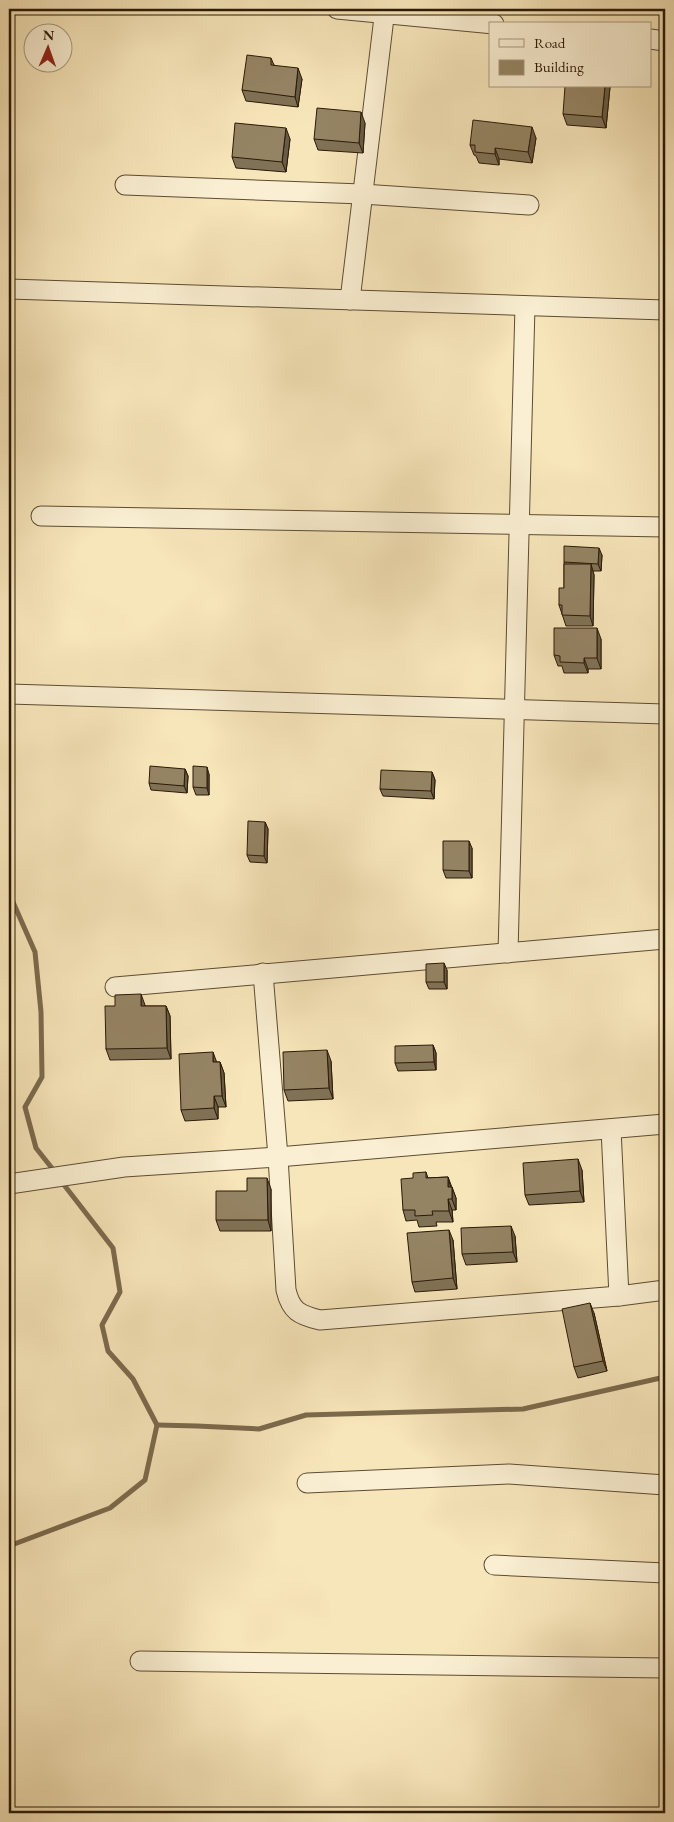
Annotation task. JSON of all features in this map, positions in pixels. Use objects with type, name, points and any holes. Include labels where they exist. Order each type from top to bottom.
[{"type":"street","points":[[337,9],[384,11],[489,23]]},
{"type":"street","points":[[350,300],[384,11]]},
{"type":"street","points":[[652,39],[665,41]]},
{"type":"street","points":[[124,185],[362,194],[529,205]]},
{"type":"street","points":[[9,289],[665,310]]},
{"type":"street","points":[[508,952],[524,306]]},
{"type":"street","points":[[42,516],[665,528]]},
{"type":"street","points":[[9,694],[665,714]]},
{"type":"street","points":[[115,987],[665,939]]},
{"type":"street","points":[[263,973],[278,1157],[286,1290],[296,1312],[306,1317],[320,1320],[619,1296],[665,1290]]},
{"type":"street","points":[[10,1184],[124,1167],[278,1157],[665,1124]]},
{"type":"street","points":[[611,1129],[619,1296]]},
{"type":"street","points":[[307,1483],[509,1474],[665,1485]]},
{"type":"street","points":[[494,1565],[665,1572]]},
{"type":"street","points":[[140,1661],[665,1668]]},
{"type":"building","points":[[247,55],[271,58],[271,65],[298,68],[295,97],[242,90]]},
{"type":"building","points":[[565,88],[605,88],[602,117],[563,114]]},
{"type":"building","points":[[317,108],[361,112],[359,143],[314,139]]},
{"type":"building","points":[[473,120],[532,127],[528,152],[495,148],[495,154],[475,152],[475,145],[470,145]]},
{"type":"building","points":[[235,123],[286,128],[282,162],[232,157]]},
{"type":"building","points":[[564,546],[599,548],[598,564],[564,562]]},
{"type":"building","points":[[564,564],[591,564],[590,616],[562,615],[562,605],[559,605],[559,588],[564,588]]},
{"type":"building","points":[[554,628],[597,628],[597,658],[584,658],[584,663],[560,662],[560,656],[554,655]]},
{"type":"building","points":[[663,630],[665,630],[665,662],[661,661]]},
{"type":"building","points":[[150,766],[185,769],[184,786],[149,783]]},
{"type":"building","points":[[193,766],[207,767],[207,788],[193,787]]},
{"type":"building","points":[[381,770],[432,772],[431,791],[380,789]]},
{"type":"building","points":[[248,821],[265,822],[264,856],[247,855]]},
{"type":"building","points":[[443,841],[469,841],[469,871],[443,870]]},
{"type":"building","points":[[444,963],[444,982],[426,982],[426,964]]},
{"type":"building","points":[[141,994],[141,1006],[166,1006],[167,1048],[106,1049],[105,1006],[115,1006],[115,995]]},
{"type":"building","points":[[433,1045],[434,1062],[395,1063],[395,1046]]},
{"type":"building","points":[[327,1050],[329,1088],[284,1090],[283,1052]]},
{"type":"building","points":[[213,1052],[213,1062],[220,1062],[222,1096],[214,1096],[214,1108],[181,1110],[179,1054]]},
{"type":"building","points":[[578,1159],[580,1191],[525,1195],[523,1163]]},
{"type":"building","points":[[426,1172],[426,1178],[448,1177],[448,1187],[452,1187],[452,1199],[448,1199],[449,1211],[432,1211],[433,1215],[415,1216],[415,1210],[403,1210],[401,1179],[413,1178],[413,1173]]},
{"type":"building","points":[[247,1178],[267,1178],[268,1220],[216,1220],[216,1191],[247,1191]]},
{"type":"building","points":[[511,1226],[513,1252],[462,1254],[461,1228]]},
{"type":"building","points":[[449,1230],[453,1278],[412,1282],[407,1233]]},
{"type":"building","points":[[590,1303],[603,1361],[574,1367],[562,1309]]},
{"type":"waterway","points":[[9,893],[35,952],[41,1012],[42,1077],[25,1107],[36,1148],[55,1172]]},
{"type":"waterway","points":[[9,1546],[110,1508],[145,1480],[157,1425],[133,1379],[108,1351],[102,1325],[120,1292],[113,1248],[61,1181]]},
{"type":"waterway","points":[[157,1425],[259,1429],[306,1415],[523,1409],[665,1377]]}]
